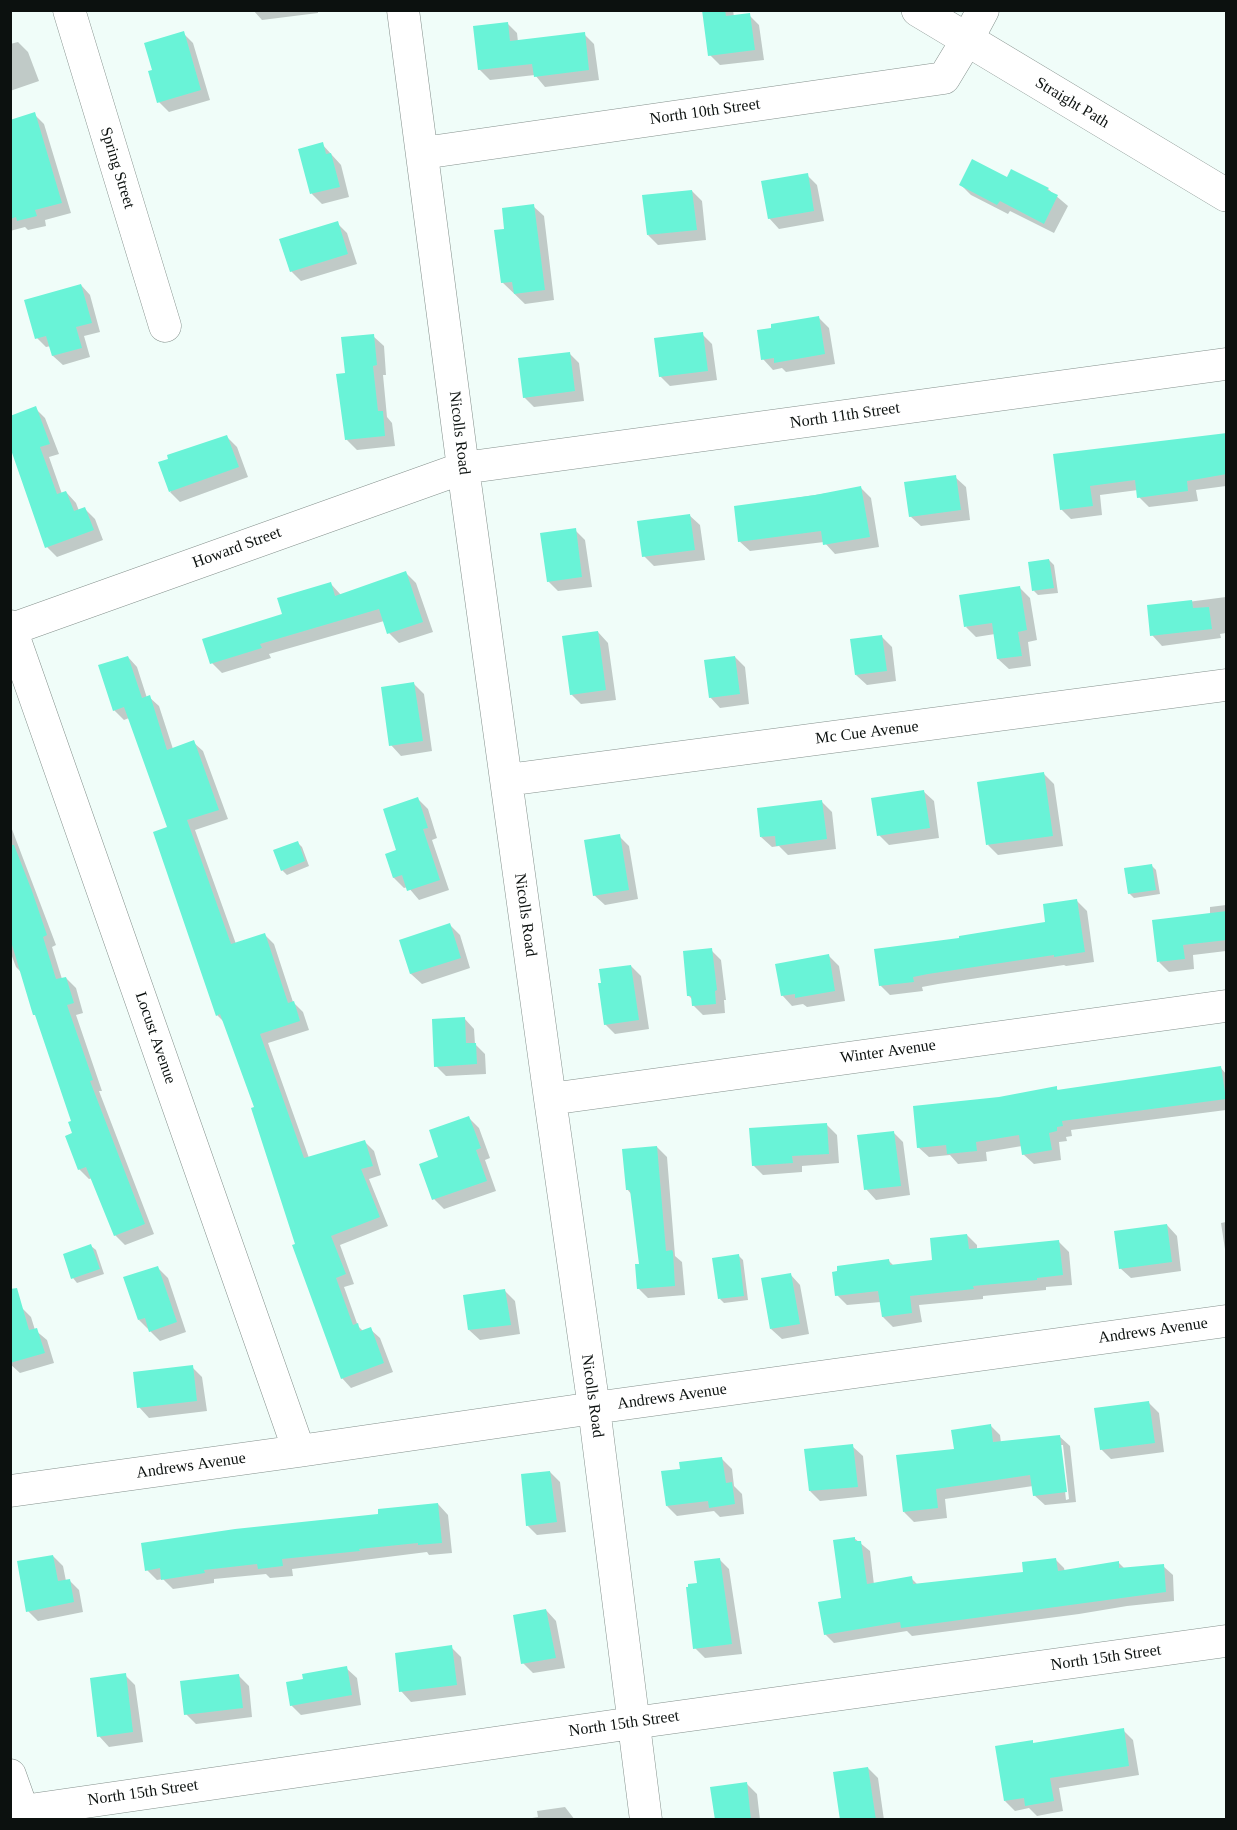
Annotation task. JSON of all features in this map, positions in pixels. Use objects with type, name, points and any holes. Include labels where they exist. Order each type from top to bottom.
[{"type":"main road","name":"Straight Path","points":[[918,10],[1227,195]]},
{"type":"street","name":"Spring Street","points":[[69,10],[165,326]]},
{"type":"street","name":"Nicolls Road","points":[[403,10],[463,468],[594,1407],[646,1820]]},
{"type":"street","points":[[967,40],[983,10]]},
{"type":"street","name":"North 10th Street","points":[[423,153],[944,78],[967,40]]},
{"type":"street","name":"North 11th Street","points":[[463,468],[1227,364]]},
{"type":"street","name":"Howard Street","points":[[11,627],[463,468]]},
{"type":"street","name":"Locust Avenue","points":[[11,627],[299,1451]]},
{"type":"street","name":"Mc Cue Avenue","points":[[507,780],[1227,686]]},
{"type":"street","name":"Winter Avenue","points":[[550,1099],[1227,1006]]},
{"type":"street","name":"Andrews Avenue","points":[[10,1491],[594,1407],[1227,1321]]},
{"type":"street","name":"North 15th Street","points":[[25,1815],[633,1723],[1227,1641]]},
{"type":"street","points":[[10,1775],[25,1815]]},
{"type":"building","points":[[702,10],[725,10],[726,16],[750,13],[755,50],[708,56]]},
{"type":"building","points":[[508,22],[510,41],[585,32],[589,70],[534,77],[532,64],[478,70],[473,26]]},
{"type":"building","points":[[184,31],[201,90],[157,103],[148,71],[152,70],[144,43]]},
{"type":"building","points":[[35,112],[62,203],[35,210],[37,216],[17,221],[16,217],[10,219],[10,120]]},
{"type":"building","points":[[323,142],[326,154],[331,153],[340,187],[310,194],[298,149]]},
{"type":"building","points":[[972,159],[1007,177],[1011,169],[1058,195],[1044,224],[1000,201],[997,205],[959,185]]},
{"type":"building","points":[[808,173],[814,211],[768,219],[761,181]]},
{"type":"building","points":[[692,190],[697,230],[647,235],[642,195]]},
{"type":"building","points":[[534,204],[545,290],[514,294],[512,282],[501,283],[494,230],[504,229],[502,208]]},
{"type":"building","points":[[338,221],[348,254],[290,272],[279,239]]},
{"type":"building","points":[[81,284],[92,323],[76,327],[82,348],[52,356],[46,336],[35,339],[24,300]]},
{"type":"building","points":[[819,316],[825,354],[774,363],[774,358],[761,360],[757,330],[771,328],[771,324]]},
{"type":"building","points":[[703,332],[708,371],[659,377],[654,338]]},
{"type":"building","points":[[374,334],[377,365],[373,366],[378,411],[383,411],[385,436],[345,440],[336,374],[345,373],[341,337]]},
{"type":"building","points":[[570,352],[575,391],[523,398],[518,358]]},
{"type":"building","points":[[36,406],[50,444],[40,447],[57,494],[66,491],[74,511],[85,507],[94,530],[45,548],[10,447],[10,416]]},
{"type":"building","points":[[1227,433],[1227,474],[1187,481],[1188,491],[1137,498],[1135,480],[1090,486],[1093,506],[1060,510],[1053,454]]},
{"type":"building","points":[[227,435],[239,467],[169,492],[158,462],[168,459],[167,455]]},
{"type":"building","points":[[956,475],[961,510],[909,517],[904,482]]},
{"type":"building","points":[[861,486],[870,537],[823,545],[821,531],[738,542],[734,506]]},
{"type":"building","points":[[690,514],[695,550],[642,557],[637,521]]},
{"type":"building","points":[[576,528],[582,577],[547,582],[540,533]]},
{"type":"building","points":[[1049,559],[1054,588],[1032,591],[1028,562]]},
{"type":"building","points":[[406,571],[423,622],[387,634],[379,609],[260,644],[262,648],[210,664],[202,639],[282,614],[277,598],[331,582],[335,596]]},
{"type":"building","points":[[1020,586],[1027,630],[1018,632],[1022,656],[997,659],[992,623],[964,627],[959,595]]},
{"type":"building","points":[[1192,600],[1193,608],[1209,607],[1212,629],[1150,636],[1147,605]]},
{"type":"building","points":[[598,631],[606,690],[570,695],[562,636]]},
{"type":"building","points":[[882,635],[887,671],[855,675],[850,639]]},
{"type":"building","points":[[128,656],[142,698],[150,695],[167,750],[194,740],[219,810],[187,820],[231,944],[265,933],[288,1003],[294,1001],[300,1021],[260,1034],[304,1158],[365,1140],[373,1166],[361,1169],[380,1217],[331,1236],[346,1274],[336,1278],[353,1325],[358,1323],[360,1331],[371,1327],[384,1363],[341,1379],[292,1245],[295,1244],[251,1108],[254,1107],[220,1014],[216,1016],[153,832],[167,827],[124,707],[113,711],[98,665]]},
{"type":"building","points":[[735,656],[740,694],[709,698],[704,660]]},
{"type":"building","points":[[414,682],[423,741],[389,746],[381,687]]},
{"type":"building","points":[[1044,772],[1053,836],[986,845],[977,782]]},
{"type":"building","points":[[924,790],[930,828],[877,836],[871,798]]},
{"type":"building","points":[[418,797],[428,828],[423,829],[440,880],[407,891],[402,875],[393,878],[385,854],[396,850],[383,809]]},
{"type":"building","points":[[822,800],[827,839],[776,846],[775,836],[760,837],[757,808]]},
{"type":"building","points":[[620,834],[629,890],[593,896],[584,840]]},
{"type":"building","points":[[298,841],[305,861],[281,871],[273,850]]},
{"type":"building","points":[[10,845],[14,845],[32,891],[47,935],[43,937],[56,979],[66,977],[74,1003],[67,1005],[93,1080],[90,1081],[145,1224],[114,1236],[86,1167],[78,1170],[65,1136],[72,1133],[68,1122],[71,1121],[35,1015],[33,1015],[10,938]]},
{"type":"building","points":[[1152,864],[1156,890],[1128,894],[1124,868]]},
{"type":"building","points":[[1077,899],[1085,952],[928,974],[913,977],[914,982],[879,986],[874,949],[959,938],[959,936],[1045,922],[1043,904]]},
{"type":"building","points":[[1227,911],[1227,940],[1183,945],[1185,959],[1157,962],[1152,920]]},
{"type":"building","points":[[450,923],[461,958],[410,974],[399,940]]},
{"type":"building","points":[[712,948],[717,990],[715,991],[716,1004],[692,1006],[691,996],[687,996],[683,951]]},
{"type":"building","points":[[829,954],[835,991],[795,998],[795,994],[781,996],[775,964]]},
{"type":"building","points":[[631,965],[639,1020],[604,1025],[598,983],[601,983],[599,969]]},
{"type":"building","points":[[465,1017],[466,1043],[476,1043],[477,1064],[434,1067],[432,1019]]},
{"type":"building","points":[[1221,1066],[1226,1099],[1062,1121],[1063,1126],[1049,1133],[1052,1150],[1022,1155],[1019,1135],[976,1142],[977,1151],[947,1154],[946,1145],[917,1148],[913,1106],[999,1097],[1057,1086],[1057,1090]]},
{"type":"building","points":[[469,1116],[481,1148],[476,1150],[487,1181],[432,1200],[419,1164],[438,1157],[429,1130]]},
{"type":"building","points":[[827,1123],[829,1154],[792,1156],[793,1163],[752,1166],[749,1128]]},
{"type":"building","points":[[894,1131],[901,1186],[864,1190],[857,1135]]},
{"type":"building","points":[[657,1146],[666,1251],[672,1250],[673,1252],[675,1286],[637,1289],[635,1264],[639,1264],[630,1190],[626,1190],[622,1149]]},
{"type":"building","points":[[1167,1224],[1172,1262],[1119,1269],[1114,1231]]},
{"type":"building","points":[[967,1234],[969,1249],[1059,1240],[1063,1275],[910,1296],[912,1313],[882,1317],[878,1291],[835,1296],[832,1272],[837,1271],[837,1266],[889,1259],[890,1265],[932,1260],[930,1238]]},
{"type":"building","points":[[91,1244],[100,1269],[71,1279],[63,1254]]},
{"type":"building","points":[[739,1254],[744,1296],[718,1299],[712,1258]]},
{"type":"building","points":[[158,1266],[177,1322],[149,1332],[145,1318],[138,1320],[123,1277]]},
{"type":"building","points":[[791,1273],[800,1324],[770,1329],[761,1278]]},
{"type":"building","points":[[17,1288],[29,1330],[37,1328],[45,1353],[10,1363],[10,1289]]},
{"type":"building","points":[[505,1289],[511,1325],[468,1330],[463,1295]]},
{"type":"building","points":[[193,1365],[197,1401],[137,1408],[133,1372]]},
{"type":"building","points":[[1149,1401],[1155,1443],[1100,1450],[1094,1408]]},
{"type":"building","points":[[991,1424],[993,1442],[1060,1435],[1067,1492],[1033,1496],[1030,1475],[936,1489],[938,1508],[903,1512],[896,1455],[954,1449],[951,1430]]},
{"type":"building","points":[[853,1444],[858,1487],[809,1491],[804,1449]]},
{"type":"building","points":[[722,1457],[726,1483],[732,1482],[735,1504],[709,1508],[708,1501],[666,1506],[661,1471],[680,1469],[679,1462]]},
{"type":"building","points":[[550,1471],[557,1522],[526,1526],[521,1474]]},
{"type":"building","points":[[438,1503],[442,1543],[418,1545],[418,1543],[282,1559],[283,1566],[258,1569],[257,1564],[204,1570],[205,1573],[161,1580],[160,1568],[145,1571],[141,1543],[235,1529],[378,1514],[378,1509]]},
{"type":"building","points":[[855,1537],[855,1541],[861,1541],[867,1584],[912,1576],[913,1584],[1023,1572],[1022,1562],[1056,1558],[1058,1571],[1119,1561],[1119,1568],[1164,1564],[1166,1592],[901,1628],[900,1622],[824,1635],[818,1602],[841,1598],[833,1540]]},
{"type":"building","points":[[53,1555],[58,1581],[70,1579],[74,1602],[26,1612],[17,1561]]},
{"type":"building","points":[[720,1558],[732,1644],[693,1649],[686,1587],[688,1584],[697,1583],[694,1561]]},
{"type":"building","points":[[546,1609],[556,1658],[521,1664],[513,1615]]},
{"type":"building","points":[[452,1645],[457,1685],[399,1692],[395,1653]]},
{"type":"building","points":[[347,1666],[352,1695],[290,1706],[286,1682],[303,1679],[302,1674]]},
{"type":"building","points":[[126,1673],[133,1732],[97,1737],[90,1678]]},
{"type":"building","points":[[239,1674],[243,1708],[184,1715],[180,1681]]},
{"type":"building","points":[[1124,1728],[1129,1766],[1050,1778],[1054,1801],[1025,1806],[1024,1798],[1004,1801],[995,1746],[1033,1740],[1033,1743]]},
{"type":"building","points":[[868,1767],[876,1820],[840,1820],[833,1772]]},
{"type":"building","points":[[747,1782],[751,1820],[715,1820],[710,1787]]}]
